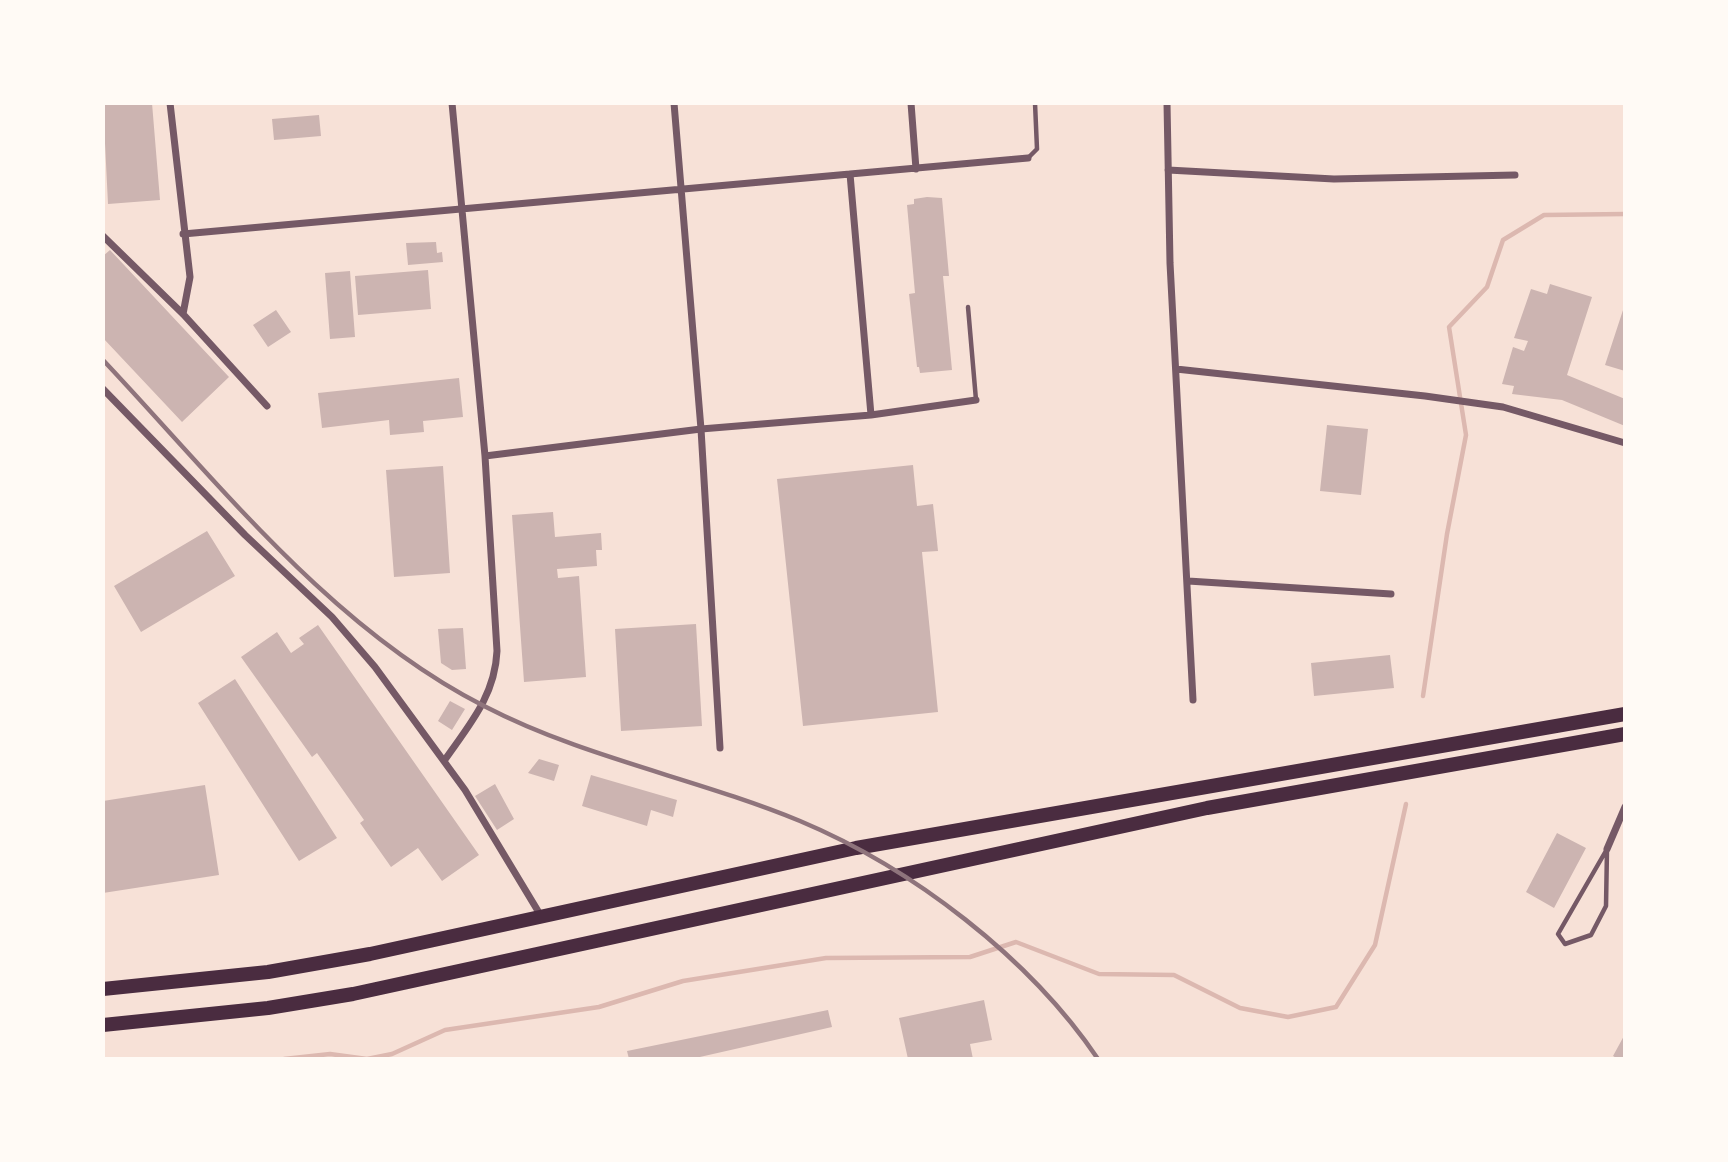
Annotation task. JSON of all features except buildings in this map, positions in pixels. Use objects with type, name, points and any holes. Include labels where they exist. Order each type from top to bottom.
[{"type":"highway","points":[[103,989],[268,972],[370,954],[856,848],[1625,714]]},
{"type":"highway","points":[[103,1025],[268,1008],[353,994],[1194,810],[1625,734]]},
{"type":"street","points":[[170,103],[190,277],[183,314]]},
{"type":"street","points":[[443,761],[483,706],[496,671],[485,456],[452,103]]},
{"type":"street","points":[[674,103],[701,429],[720,748]]},
{"type":"street","points":[[911,103],[916,169]]},
{"type":"street","points":[[1167,103],[1176,369],[1193,700]]},
{"type":"street","points":[[183,234],[1028,158]]},
{"type":"street","points":[[1168,170],[1334,179],[1515,175]]},
{"type":"street","points":[[850,174],[871,415]]},
{"type":"street","points":[[103,236],[183,314],[267,406]]},
{"type":"street","points":[[1176,369],[1503,407],[1625,443]]},
{"type":"street","points":[[103,390],[245,536],[332,617],[375,667],[443,761],[542,917]]},
{"type":"street","points":[[485,456],[701,429],[871,415],[976,400]]},
{"type":"street","points":[[1188,581],[1391,594]]},
{"type":"street","points":[[1607,849],[1625,807]]},
{"type":"lane","points":[[1028,158],[1037,149],[1035,103]]},
{"type":"lane","points":[[968,307],[976,400]]},
{"type":"lane","points":[[1607,849],[1606,906],[1591,935],[1565,944],[1558,934],[1607,849]]},
{"type":"waterway","points":[[1423,696],[1447,534],[1466,435],[1449,327],[1487,287],[1503,240],[1544,215],[1625,214]]},
{"type":"waterway","points":[[284,1059],[330,1054],[367,1059],[392,1054],[445,1030],[599,1007],[683,981],[826,958],[970,957],[1016,942],[1099,974],[1174,975],[1240,1008],[1288,1017],[1336,1007],[1375,945],[1406,804]]},
{"type":"railway","points":[[103,360],[280,550],[327,595],[377,637],[429,674],[484,706],[522,724],[601,754],[721,792],[800,821],[884,864],[965,919],[1003,951],[1070,1021],[1098,1059]]}]
